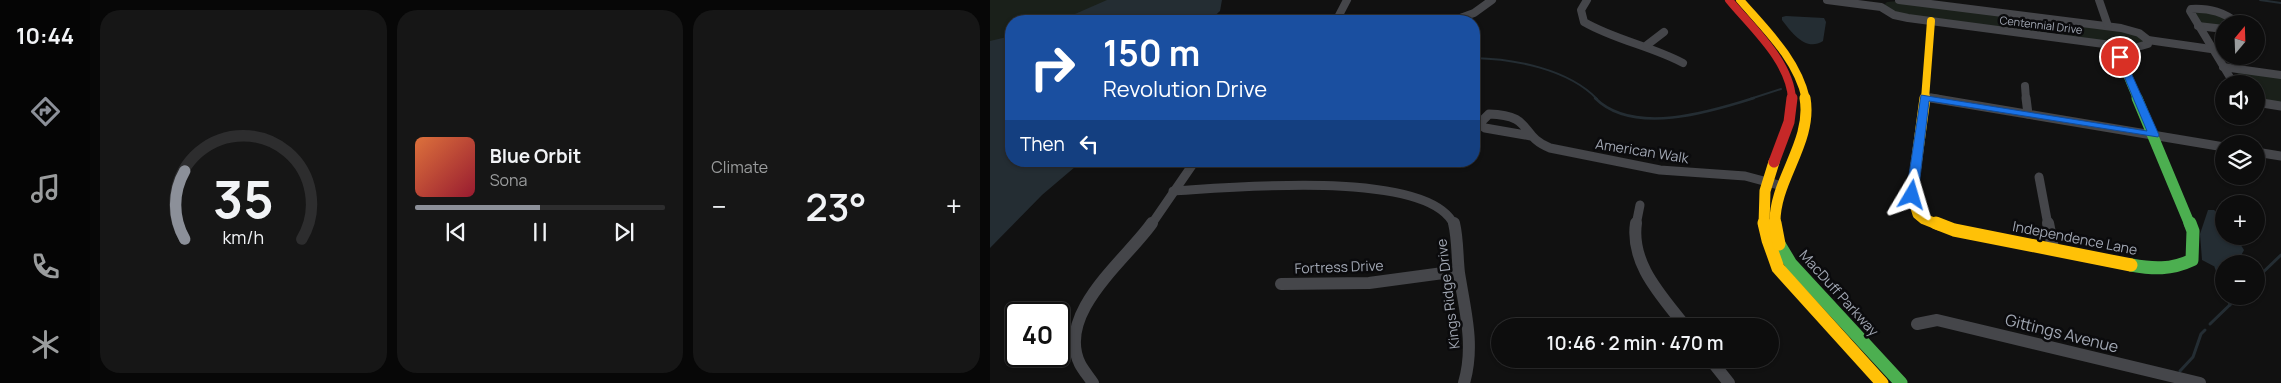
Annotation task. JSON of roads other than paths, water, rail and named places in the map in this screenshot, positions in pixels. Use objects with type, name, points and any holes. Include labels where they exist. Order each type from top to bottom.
[{"type":"street","points":[[1339,15],[1347,0]]},
{"type":"street","points":[[1468,15],[1492,0]]},
{"type":"street","points":[[1587,0],[1581,10],[1583,19],[1587,24],[1600,32],[1647,45],[1683,62]]},
{"type":"street","name":"MacDuff Parkway","points":[[1728,0],[1778,64],[1791,92],[1792,117],[1766,181],[1761,201],[1760,218],[1768,249],[1778,268],[1882,383]]},
{"type":"street","name":"MacDuff Parkway","points":[[1740,0],[1796,69],[1805,91],[1806,117],[1782,186],[1774,217],[1780,247],[1790,264],[1901,383]]},
{"type":"street","name":"Centennial Drive","points":[[1827,0],[1887,3]]},
{"type":"street","name":"Centennial Drive","points":[[1852,0],[1887,3],[1898,17],[1931,22],[2115,46],[2142,47],[2148,44],[2148,40],[2131,30],[1925,1],[1899,0]]},
{"type":"street","points":[[2099,0],[2108,26]]},
{"type":"street","points":[[2226,15],[2222,12],[2191,9],[2190,11],[2228,75]]},
{"type":"street","points":[[2050,19],[2055,38]]},
{"type":"street","name":"Independence Lane","points":[[1931,22],[1912,195],[1918,214],[1924,220],[1954,230],[2053,248],[2155,270],[2177,268],[2192,260],[2192,230],[2154,135],[2115,46]]},
{"type":"street","points":[[2198,26],[2215,28]]},
{"type":"street","points":[[1647,45],[1664,32]]},
{"type":"street","points":[[2148,40],[2212,49]]},
{"type":"street","points":[[2223,67],[2281,75]]},
{"type":"street","points":[[2025,86],[2028,114]]},
{"type":"street","points":[[1924,97],[2215,145]]},
{"type":"street","points":[[2265,103],[2281,106]]},
{"type":"street","name":"American Walk","points":[[1480,122],[1489,114],[1513,118],[1521,122],[1531,136],[1541,145],[1550,148],[1677,173],[1738,176],[1782,186]]},
{"type":"street","name":"American Walk","points":[[1480,125],[1485,128],[1531,136]]},
{"type":"street","points":[[2265,153],[2281,156]]},
{"type":"street","points":[[1093,383],[1081,365],[1076,349],[1076,333],[1082,311],[1104,279],[1142,236],[1191,167]]},
{"type":"street","points":[[2039,177],[2053,248]]},
{"type":"street","name":"Kings Ridge Drive","points":[[1173,191],[1328,186],[1370,188],[1418,196],[1438,206],[1450,217],[1455,225],[1458,271],[1471,344],[1464,383]]},
{"type":"street","points":[[1640,205],[1635,236],[1638,253],[1655,284],[1679,318]]},
{"type":"street","name":"Fortress Drive","points":[[1281,284],[1368,283],[1458,271]]},
{"type":"street","name":"Gittings Avenue","points":[[1917,324],[1938,320],[2200,383]]},
{"type":"street","points":[[1717,368],[1729,383]]},
{"type":"waterway","points":[[2260,0],[2281,3]]},
{"type":"waterway","points":[[1480,58],[1523,64],[1556,73],[1571,80],[1597,99]]},
{"type":"waterway","points":[[1750,99],[1781,89]]},
{"type":"waterway","points":[[1595,98],[1611,109],[1630,116],[1650,118],[1694,114],[1754,98]]},
{"type":"waterway","points":[[2265,270],[2281,255]]},
{"type":"waterway","points":[[2210,324],[2230,305]]},
{"type":"waterway","points":[[2180,371],[2193,357],[2201,334],[2205,330]]}]
